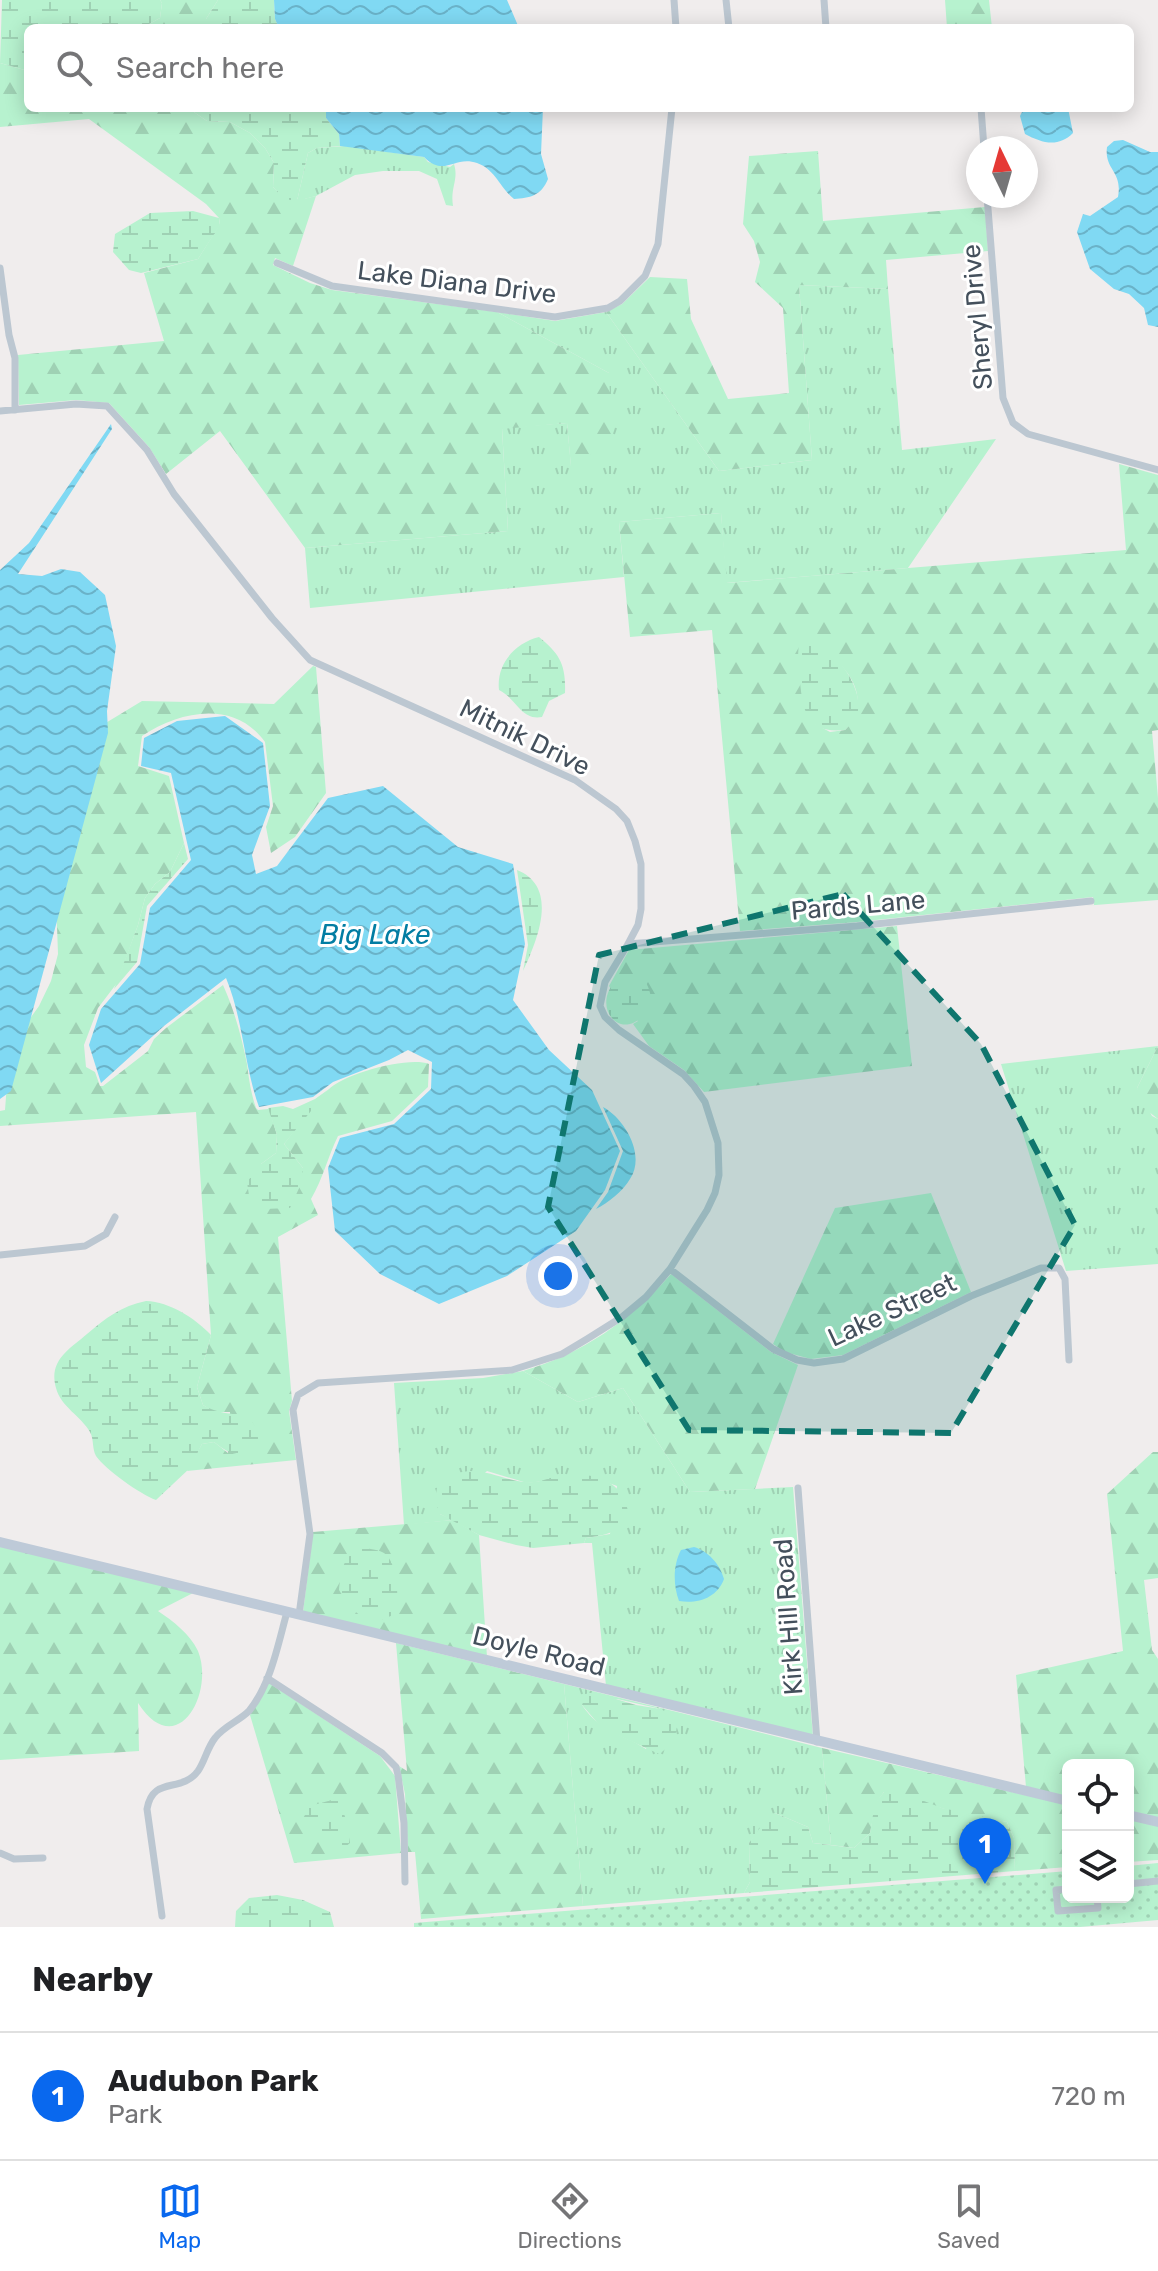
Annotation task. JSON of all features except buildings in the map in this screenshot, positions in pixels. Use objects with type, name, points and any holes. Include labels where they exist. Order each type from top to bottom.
[{"type":"main road","name":"Doyle Road","points":[[0,1542],[1062,1800]]},
{"type":"main road","points":[[1134,1816],[1158,1822]]},
{"type":"street","points":[[674,0],[676,24]]},
{"type":"street","points":[[726,0],[729,24]]},
{"type":"street","points":[[824,0],[826,24]]},
{"type":"street","name":"Lake Diana Drive","points":[[277,263],[332,286],[555,317],[608,308],[623,299],[645,276],[658,244],[672,112]]},
{"type":"street","points":[[981,112],[983,136]]},
{"type":"street","name":"Sheryl Drive","points":[[988,208],[1003,398],[1013,423],[1019,430],[1035,437],[1158,470]]},
{"type":"street","points":[[0,268],[15,358],[15,410]]},
{"type":"street","name":"Mitnik Drive","points":[[0,411],[76,404],[107,406],[147,450],[174,494],[272,618],[310,660],[575,780],[616,809],[627,821],[641,864],[641,909],[638,925],[605,982],[600,1006],[605,1017],[619,1030],[683,1074],[694,1086],[705,1102],[718,1143],[719,1175],[715,1193],[670,1269],[646,1297],[622,1317],[562,1354],[483,1374],[318,1383],[298,1395],[293,1410],[310,1534],[299,1615]]},
{"type":"street","name":"Pards Lane","points":[[628,944],[857,926],[1091,901]]},
{"type":"street","points":[[0,1255],[85,1246],[106,1234],[115,1217]]},
{"type":"street","name":"Lake Street","points":[[670,1269],[773,1349],[797,1360],[814,1363],[843,1359],[971,1296],[1041,1268],[1059,1268],[1065,1279],[1069,1360]]},
{"type":"street","name":"Kirk Hill Road","points":[[798,1488],[817,1742]]},
{"type":"street","points":[[162,1916],[147,1809],[150,1796],[154,1790],[183,1783],[196,1774],[214,1738],[248,1712],[267,1678],[287,1612]]},
{"type":"street","points":[[267,1678],[382,1753],[396,1767],[404,1823],[405,1882]]},
{"type":"street","points":[[0,1853],[14,1859],[43,1858]]},
{"type":"street","points":[[1134,1883],[1158,1881]]},
{"type":"street","points":[[1062,1890],[1056,1890],[1058,1911],[1098,1908],[1098,1903]]},
{"type":"highlighted area","points":[[843,894],[981,1044],[1075,1225],[951,1433],[689,1430],[548,1207],[599,955]]},
{"type":"green space","points":[[2,0],[160,0],[162,3],[160,18],[149,24],[24,24],[24,70],[0,63]]},
{"type":"green space","points":[[160,0],[218,0],[206,24],[149,24],[160,18]]},
{"type":"green space","points":[[218,0],[274,0],[277,24],[206,24]]},
{"type":"green space","points":[[945,0],[989,0],[992,24],[947,24]]},
{"type":"green space","points":[[0,63],[24,70],[24,112],[194,112],[207,121],[230,122],[250,133],[265,148],[274,163],[273,187],[278,192],[293,199],[316,196],[293,266],[275,258],[273,265],[332,290],[497,312],[609,373],[612,441],[571,467],[567,423],[502,429],[508,531],[305,548],[220,431],[166,474],[149,447],[109,403],[76,400],[19,405],[18,355],[164,341],[144,273],[198,259],[220,224],[219,218],[206,204],[89,119],[0,127]]},
{"type":"green space","points":[[194,112],[326,112],[326,118],[339,134],[340,146],[317,148],[308,153],[297,201],[284,199],[273,187],[274,163],[265,148],[250,133],[230,122],[207,121]]},
{"type":"green space","points":[[345,146],[424,157],[428,162],[450,167],[454,164],[453,206],[446,205],[437,179],[419,171],[355,175],[316,196],[297,201],[308,153],[317,148]]},
{"type":"green space","points":[[818,151],[823,221],[985,208],[988,251],[886,260],[888,289],[799,285],[812,460],[719,471],[606,312],[622,304],[650,277],[687,279],[691,319],[728,399],[789,393],[783,308],[755,282],[760,262],[754,241],[743,224],[749,156]]},
{"type":"green space","points":[[193,211],[219,218],[220,225],[198,259],[141,273],[129,270],[113,252],[115,234],[150,213]]},
{"type":"green space","points":[[799,285],[888,289],[902,450],[996,439],[908,568],[726,583],[721,513],[619,522],[624,577],[310,608],[305,548],[508,531],[502,428],[567,423],[571,466],[609,373],[497,312],[555,321],[606,312],[719,471],[812,460]]},
{"type":"green space","points":[[1119,464],[1158,475],[1158,730],[1152,731],[1158,798],[1158,900],[1083,906],[1094,905],[1093,897],[740,931],[712,630],[630,637],[619,522],[721,513],[727,583],[1126,550]],"holes":[[[836,660],[854,685],[858,703],[852,721],[845,730],[830,732],[815,724]]]},
{"type":"green space","points":[[810,636],[837,659],[857,693],[857,716],[845,730],[823,729],[815,725],[806,712],[799,676],[798,649],[800,637]]},
{"type":"green space","points":[[539,637],[560,661],[565,693],[549,701],[542,717],[535,717],[529,716],[499,690],[499,681],[509,656],[522,644]]},
{"type":"green space","points":[[313,666],[316,667],[326,793],[295,837],[271,853],[266,827],[273,806],[265,742],[253,729],[223,715],[190,715],[142,736],[138,766],[169,776],[184,843],[170,872],[155,884],[145,898],[117,983],[98,1008],[84,1045],[86,1067],[95,1072],[100,1086],[103,1086],[148,1051],[154,1039],[166,1028],[223,985],[240,1034],[256,1108],[269,1109],[277,1135],[276,1153],[261,1164],[303,1168],[284,1144],[328,1090],[347,1078],[392,1064],[419,1062],[429,1064],[428,1087],[392,1121],[338,1136],[311,1199],[318,1215],[278,1237],[292,1401],[289,1411],[296,1460],[187,1471],[202,1444],[214,1442],[228,1453],[230,1412],[214,1412],[203,1405],[197,1387],[211,1335],[196,1112],[0,1126],[0,1111],[5,1110],[9,1057],[16,1038],[39,1006],[51,981],[58,954],[56,899],[104,724],[142,701],[274,704]]},
{"type":"green space","points":[[184,843],[188,859],[147,906],[137,962],[114,989],[145,898],[155,884],[170,872]]},
{"type":"green space","points":[[517,870],[530,878],[538,889],[541,902],[539,930],[523,971],[528,945]]},
{"type":"green space","points":[[897,926],[912,1066],[704,1092],[684,1070],[649,1046],[633,1024],[638,1021],[609,986],[629,950]]},
{"type":"green space","points":[[619,978],[645,980],[651,998],[644,1015],[625,1025],[610,1016],[607,1008],[610,988]]},
{"type":"green space","points":[[1158,1046],[1137,1088],[1152,1116],[1158,1119],[1158,1264],[1066,1271],[1001,1064]]},
{"type":"green space","points":[[1158,1046],[1158,1119],[1139,1104],[1137,1088]]},
{"type":"green space","points":[[329,1089],[284,1144],[303,1168],[300,1186],[290,1208],[264,1209],[250,1202],[247,1182],[261,1164],[276,1153],[277,1135],[268,1108],[283,1106],[293,1109]]},
{"type":"green space","points":[[931,1193],[971,1292],[843,1355],[811,1359],[785,1352],[773,1344],[835,1208]]},
{"type":"green space","points":[[671,1274],[771,1352],[798,1365],[755,1489],[690,1492],[623,1388],[578,1402],[523,1371],[565,1355],[604,1333],[639,1306]]},
{"type":"green space","points":[[146,1301],[182,1312],[211,1335],[197,1387],[203,1405],[219,1412],[249,1417],[261,1435],[257,1450],[244,1454],[229,1452],[214,1442],[202,1444],[190,1468],[156,1500],[124,1481],[96,1456],[90,1432],[62,1401],[54,1378],[62,1356],[74,1345],[114,1313]]},
{"type":"green space","points":[[523,1371],[578,1402],[623,1388],[690,1492],[793,1487],[813,1737],[606,1686],[592,1543],[584,1543],[586,1538],[610,1534],[617,1486],[589,1476],[527,1483],[487,1471],[440,1514],[453,1520],[404,1525],[394,1383],[483,1378]]},
{"type":"green space","points":[[1153,1452],[1158,1452],[1158,1578],[1144,1580],[1152,1650],[1158,1659],[1158,1818],[1134,1812],[1134,1759],[1062,1759],[1062,1796],[1026,1787],[1016,1675],[1123,1651],[1107,1494]]},
{"type":"green space","points":[[469,1471],[530,1482],[575,1474],[597,1477],[615,1486],[629,1516],[615,1530],[586,1538],[584,1543],[533,1548],[479,1535],[440,1514],[435,1500],[438,1482],[449,1474]]},
{"type":"green space","points":[[453,1520],[479,1535],[487,1657],[303,1612],[313,1532]]},
{"type":"green space","points":[[0,1546],[193,1593],[158,1611],[186,1634],[198,1651],[202,1668],[201,1685],[197,1702],[189,1715],[179,1724],[166,1726],[152,1720],[138,1703],[139,1751],[0,1760]]},
{"type":"green space","points":[[364,1548],[384,1553],[395,1572],[396,1613],[386,1618],[370,1620],[363,1617],[350,1606],[339,1590],[347,1558]]},
{"type":"green space","points":[[396,1643],[564,1684],[583,1906],[421,1919],[415,1852],[408,1852],[405,1794],[399,1766],[407,1771]]},
{"type":"green space","points":[[269,1683],[380,1756],[395,1776],[401,1853],[294,1863],[250,1715]]},
{"type":"green space","points":[[564,1684],[822,1748],[831,1845],[813,1843],[808,1827],[775,1813],[749,1843],[750,1882],[744,1893],[583,1906]],"holes":[[[617,1699],[661,1709],[646,1749],[604,1727],[582,1705]]]},
{"type":"green space","points":[[587,1693],[661,1709],[677,1719],[674,1739],[659,1754],[602,1728],[582,1705]]},
{"type":"green space","points":[[822,1748],[1062,1804],[1062,1867],[1015,1871],[1014,1838],[1007,1822],[955,1812],[884,1792],[876,1803],[870,1833],[854,1848],[831,1845]]},
{"type":"green space","points":[[893,1789],[942,1808],[1007,1822],[1014,1838],[1015,1871],[744,1893],[750,1882],[749,1843],[770,1814],[775,1813],[808,1827],[813,1843],[854,1848],[870,1833],[875,1803],[884,1792]]},
{"type":"green space","points":[[339,1798],[350,1843],[338,1853],[301,1822],[310,1806]]},
{"type":"green space","points":[[1134,1820],[1158,1826],[1158,1860],[1134,1862]]},
{"type":"green space","points":[[1158,1863],[1158,1920],[1080,1927],[414,1927],[414,1923],[1062,1871],[1062,1903],[1134,1903],[1134,1865]]},
{"type":"green space","points":[[277,1895],[303,1900],[330,1912],[334,1927],[235,1927],[236,1911],[249,1898]]},
{"type":"water","points":[[274,0],[507,0],[517,24],[277,24]]},
{"type":"water","points":[[326,112],[543,112],[541,154],[548,179],[534,195],[514,199],[488,170],[477,163],[469,161],[438,166],[424,157],[340,146],[339,134],[326,118]]},
{"type":"water","points":[[1022,112],[1069,112],[1073,133],[1062,141],[1038,140],[1038,136],[1025,134],[1020,116]]},
{"type":"water","points":[[1123,140],[1150,152],[1158,152],[1158,327],[1148,325],[1144,308],[1129,294],[1114,289],[1090,269],[1077,232],[1083,214],[1090,216],[1118,197],[1118,181],[1108,161],[1107,147],[1114,141]]},
{"type":"water","points":[[111,424],[112,429],[18,574],[42,576],[61,569],[80,572],[105,595],[116,646],[107,711],[108,733],[11,1091],[0,1099],[0,570],[29,543]]},
{"type":"water","name":"Big Lake","points":[[225,716],[263,743],[270,806],[252,855],[256,874],[277,866],[328,798],[383,786],[458,847],[513,864],[525,944],[513,1000],[549,1050],[592,1090],[620,1151],[605,1190],[576,1231],[507,1276],[439,1304],[380,1274],[335,1231],[328,1168],[340,1138],[394,1124],[431,1089],[432,1062],[408,1050],[333,1082],[313,1097],[259,1107],[226,978],[164,1026],[101,1083],[89,1045],[101,1009],[140,964],[150,908],[191,860],[171,773],[141,766],[144,738],[177,721]]},
{"type":"water","points":[[603,1107],[619,1120],[631,1138],[636,1159],[627,1183],[596,1209],[608,1192],[623,1151]]},
{"type":"water","points":[[694,1547],[713,1559],[724,1579],[717,1591],[706,1598],[693,1602],[679,1601],[675,1582],[676,1562],[681,1550]]},
{"type":"place","name":"Audubon Park","points":[[985,1884]]}]
